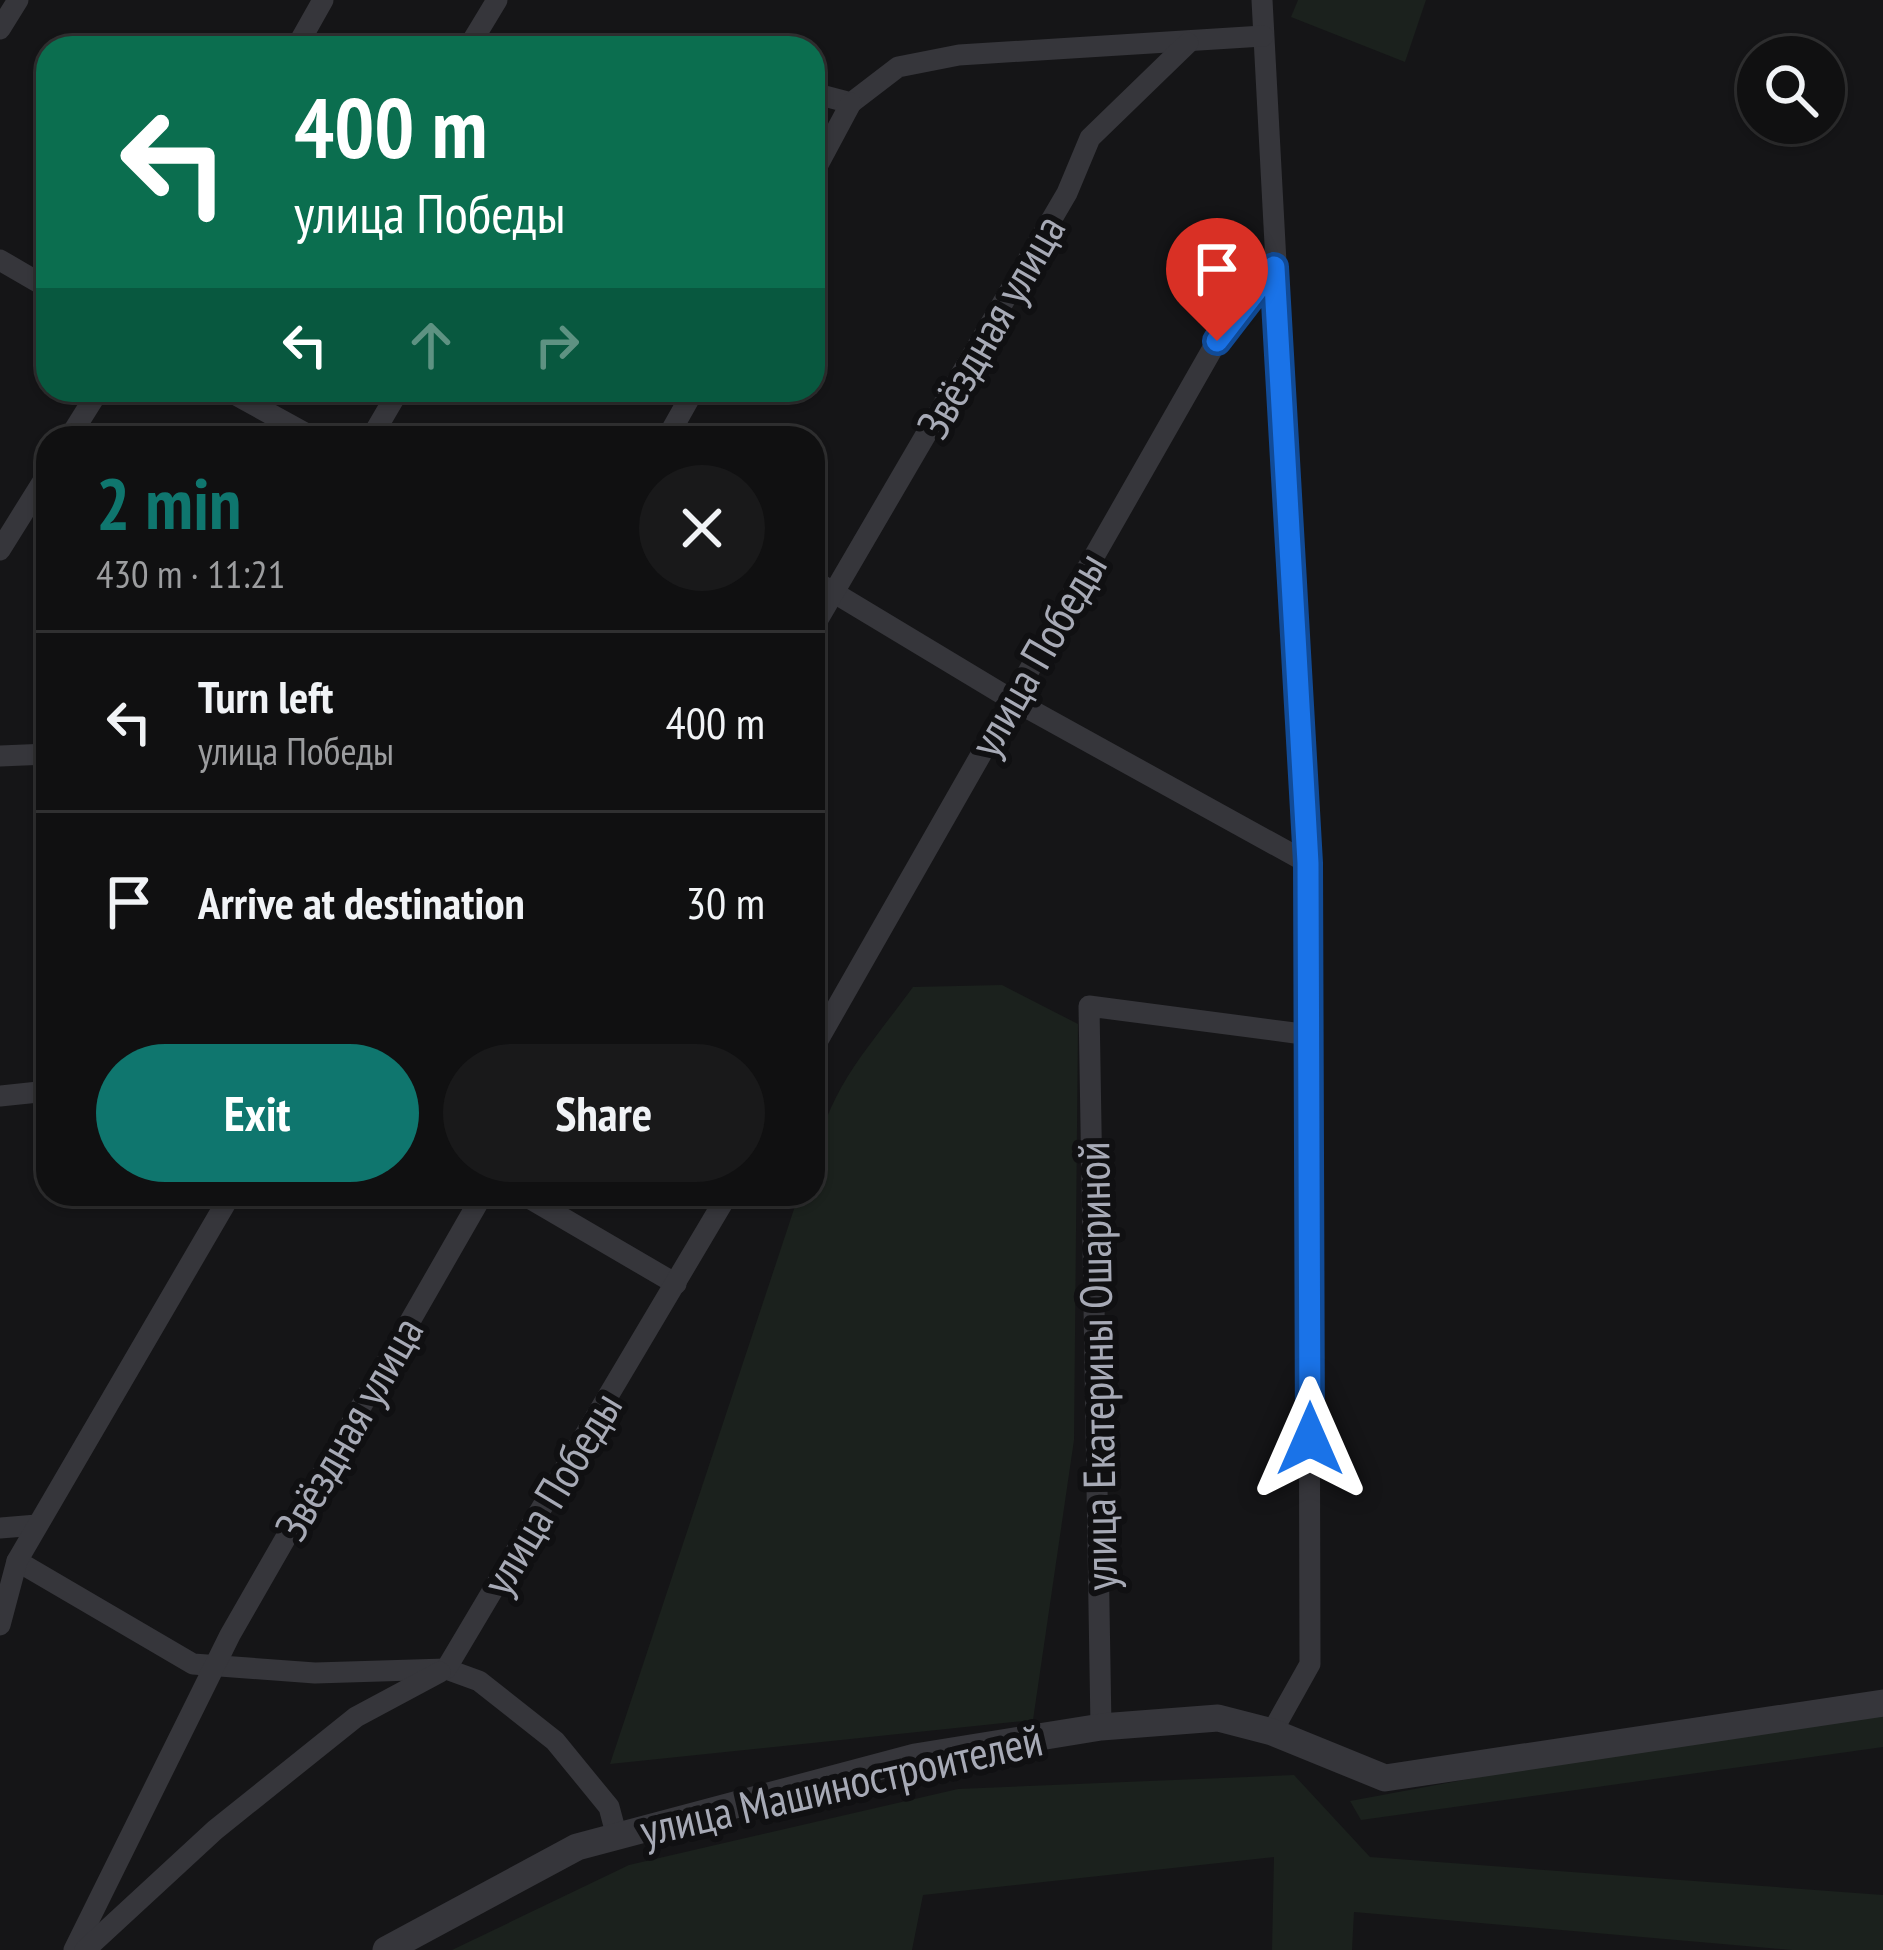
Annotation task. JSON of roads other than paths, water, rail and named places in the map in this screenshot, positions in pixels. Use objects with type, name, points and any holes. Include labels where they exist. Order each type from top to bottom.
[{"type":"street","points":[[0,29],[18,0]]},
{"type":"street","points":[[303,36],[323,0]]},
{"type":"street","points":[[475,36],[496,0]]},
{"type":"street","points":[[1262,0],[1308,863],[1310,1035],[1310,1664],[1272,1732]]},
{"type":"street","points":[[825,152],[851,104],[898,68],[959,56],[1263,36]]},
{"type":"street","name":"Звёздная улица","points":[[825,608],[1067,193],[1090,138],[1189,43]]},
{"type":"street","points":[[825,96],[851,104]]},
{"type":"street","points":[[0,260],[36,281]]},
{"type":"street","name":"улица Победы","points":[[825,1028],[1217,341],[1274,267]]},
{"type":"street","points":[[249,402],[292,426]]},
{"type":"street","points":[[0,550],[36,492]]},
{"type":"street","points":[[825,586],[1010,698],[1308,863]]},
{"type":"street","points":[[0,756],[36,754]]},
{"type":"street","name":"улица Екатерины Ошариной","points":[[1101,1726],[1089,1006],[1310,1035]]},
{"type":"street","points":[[0,1096],[36,1092]]},
{"type":"street","points":[[0,1625],[17,1561],[224,1206]]},
{"type":"street","name":"Звёздная улица","points":[[74,1950],[215,1664],[476,1206]]},
{"type":"street","points":[[543,1206],[676,1283]]},
{"type":"street","name":"улица Победы","points":[[446,1669],[721,1206]]},
{"type":"street","points":[[0,1528],[37,1525]]},
{"type":"street","points":[[17,1561],[193,1664],[315,1673],[446,1669],[478,1681],[555,1741],[609,1807],[617,1837]]},
{"type":"street","points":[[85,1950],[215,1830],[356,1717],[446,1669]]},
{"type":"street","name":"улица Машиностроителей","points":[[386,1950],[578,1847],[915,1757],[1101,1726],[1218,1718],[1272,1732],[1384,1778],[1883,1702]]}]
